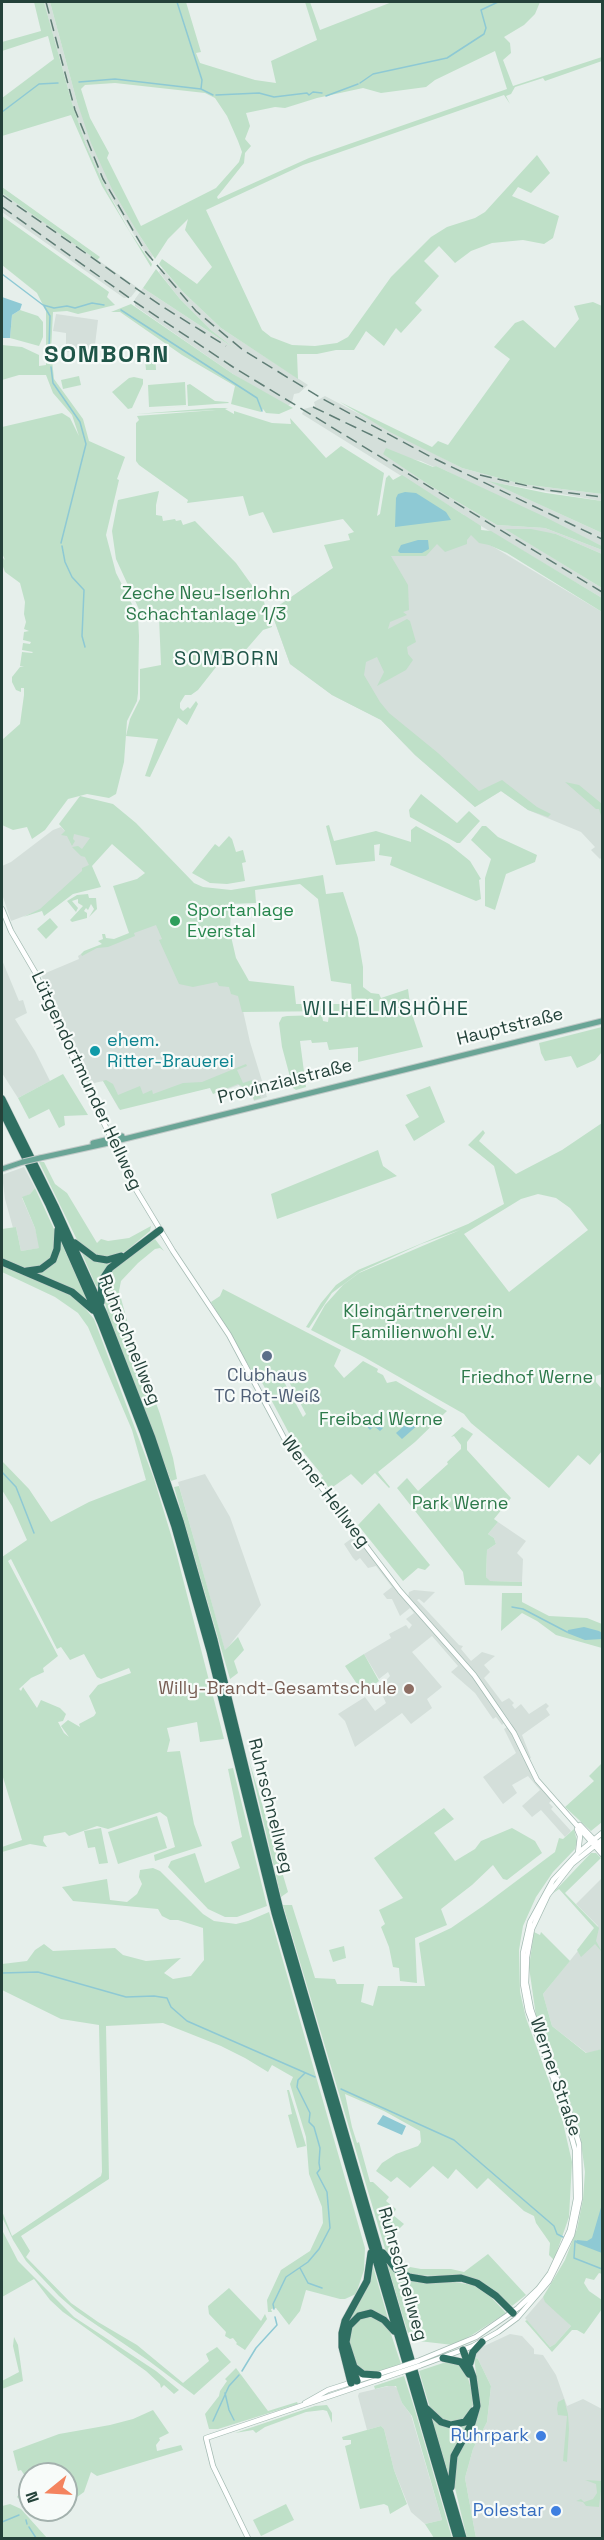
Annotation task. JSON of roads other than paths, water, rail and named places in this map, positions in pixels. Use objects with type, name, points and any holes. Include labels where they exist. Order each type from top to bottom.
[{"type":"highway","name":"Ruhrschnellweg","points":[[2,1099],[68,1232],[104,1314],[152,1438],[192,1562],[219,1659],[278,1901],[400,2343],[457,2538]]},
{"type":"highway","name":"Ruhrschnellweg","points":[[2,1111],[54,1217],[101,1323],[143,1432],[185,1561],[218,1683],[273,1906],[463,2538]]},
{"type":"highway","points":[[24,1271],[44,1268],[55,1257],[58,1239],[54,1217]]},
{"type":"highway","points":[[104,1314],[100,1296],[104,1276],[126,1254],[160,1230]]},
{"type":"highway","points":[[68,1232],[76,1245],[95,1258],[107,1260],[126,1254]]},
{"type":"highway","points":[[2,1262],[77,1295],[91,1307],[101,1323]]},
{"type":"highway","points":[[371,2232],[387,2259],[401,2273],[418,2280],[451,2277],[470,2280],[496,2296],[515,2315]]},
{"type":"highway","points":[[356,2384],[342,2347],[342,2333],[345,2321],[369,2274],[371,2232]]},
{"type":"highway","points":[[356,2384],[346,2342],[346,2332],[352,2322],[362,2314],[371,2313],[392,2327],[400,2343]]},
{"type":"highway","points":[[453,2504],[452,2463],[472,2423],[477,2406],[471,2368],[472,2354],[482,2342]]},
{"type":"highway","points":[[463,2350],[471,2368]]},
{"type":"highway","points":[[422,2398],[431,2413],[444,2424],[461,2424],[471,2415],[475,2395],[466,2369],[456,2360],[443,2358]]},
{"type":"highway","points":[[350,2361],[359,2372],[378,2375]]},
{"type":"main road","name":"Lütgendortmunder Hellweg","points":[[2,909],[10,932],[37,977],[57,1025],[126,1170],[173,1251]]},
{"type":"main road","name":"Hauptstraße","points":[[425,1064],[603,1021]]},
{"type":"main road","name":"Provinzialstraße","points":[[2,1169],[425,1064]]},
{"type":"main road","name":"Werner Hellweg","points":[[173,1251],[229,1335],[291,1449],[400,1591],[456,1653],[503,1715],[532,1773],[575,1824],[603,1848]]},
{"type":"main road","name":"Werner Hellweg","points":[[565,1812],[596,1842],[603,1854]]},
{"type":"main road","points":[[575,1824],[580,1836],[578,1853]]},
{"type":"main road","points":[[596,1842],[603,1833]]},
{"type":"main road","name":"Werner Straße","points":[[515,2315],[538,2289],[555,2264],[570,2230],[576,2199],[576,2159],[570,2127],[532,2024],[525,1997],[523,1971],[527,1933],[536,1910],[553,1880],[578,1853],[596,1842]]},
{"type":"main road","name":"Werner Straße","points":[[515,2315],[540,2293],[562,2258],[577,2218],[581,2180],[580,2151],[574,2126],[531,2009],[526,1983],[528,1945],[536,1917],[553,1887],[572,1864],[596,1842]]},
{"type":"main road","points":[[418,2363],[443,2358],[482,2342],[515,2315]]},
{"type":"main road","points":[[298,2407],[328,2390],[356,2384],[418,2363],[486,2332],[515,2315]]},
{"type":"main road","points":[[455,2347],[463,2350]]},
{"type":"main road","points":[[248,2538],[213,2466],[206,2438],[298,2407],[378,2375],[401,2369]]},
{"type":"water","points":[[2,297],[22,304],[20,310],[12,315],[10,338],[2,338]]},
{"type":"water","points":[[416,493],[446,512],[451,520],[395,527],[396,498],[398,494]]},
{"type":"water","points":[[418,540],[428,540],[429,549],[422,553],[400,553],[398,551],[401,545]]},
{"type":"water","points":[[363,1417],[369,1421],[373,1417],[383,1428],[380,1431],[374,1426],[370,1430],[360,1419]]},
{"type":"water","points":[[414,1417],[420,1423],[402,1439],[396,1433]]},
{"type":"water","points":[[584,1627],[602,1633],[602,1639],[585,1640],[567,1633],[568,1630]]},
{"type":"water","points":[[383,2115],[406,2126],[402,2135],[377,2124]]},
{"type":"water","points":[[602,2204],[602,2253],[576,2243],[577,2240],[587,2241],[592,2238]]},
{"type":"waterway","points":[[177,2],[202,80],[201,89]]},
{"type":"waterway","points":[[360,83],[373,74],[447,58],[484,34],[486,28],[481,10],[498,2]]},
{"type":"waterway","points":[[79,82],[115,79],[201,89],[213,95]]},
{"type":"waterway","points":[[2,112],[39,84],[58,83]]},
{"type":"waterway","points":[[326,96],[358,84]]},
{"type":"waterway","points":[[216,95],[259,93],[274,97],[322,93]]},
{"type":"waterway","points":[[2,274],[43,305],[54,308],[67,306],[75,308],[92,303],[104,305]]},
{"type":"waterway","points":[[44,306],[50,316],[49,348]]},
{"type":"waterway","points":[[121,310],[257,398],[262,411]]},
{"type":"waterway","points":[[51,367],[53,383],[80,422],[86,444],[61,543]]},
{"type":"waterway","points":[[62,546],[65,562],[72,577],[84,590],[82,636],[85,647]]},
{"type":"waterway","points":[[2,1472],[16,1487],[34,1533]]},
{"type":"waterway","points":[[512,1607],[523,1609],[567,1632]]},
{"type":"waterway","points":[[2,1973],[38,1972],[126,1997],[167,1998],[171,2007],[187,2021],[315,2077]]},
{"type":"waterway","points":[[274,2309],[273,2304],[286,2277],[308,2262],[319,2249],[330,2228],[327,2192],[317,2173],[320,2169],[320,2148],[314,2127],[309,2122],[310,2113],[297,2087],[298,2080],[305,2073]]},
{"type":"waterway","points":[[341,2089],[454,2140],[554,2226],[557,2234],[563,2237]]},
{"type":"waterway","points":[[578,2242],[575,2241],[574,2258],[602,2269]]},
{"type":"waterway","points":[[300,2268],[308,2283],[322,2288]]},
{"type":"waterway","points":[[242,2371],[256,2348],[277,2325],[275,2317]]},
{"type":"waterway","points":[[213,2421],[229,2386],[239,2375]]},
{"type":"waterway","points":[[225,2393],[234,2420]]},
{"type":"waterway","points":[[2,2522],[18,2515]]},
{"type":"waterway","points":[[29,2527],[36,2538]]},
{"type":"railway","points":[[46,2],[75,110],[103,179],[145,251],[196,311],[243,350],[321,398],[431,457],[602,539]]},
{"type":"railway","points":[[2,195],[163,307],[226,346]]},
{"type":"railway","points":[[2,207],[135,302],[233,367],[602,592]]},
{"type":"railway","points":[[313,407],[386,442]]},
{"type":"railway","points":[[480,475],[546,490],[602,497]]},
{"type":"place","name":"Sportanlage Everstal","points":[[175,921]]},
{"type":"place","name":"ehem. Ritter-Brauerei","points":[[95,1051]]},
{"type":"place","name":"Clubhaus TC Rot-Weiß","points":[[267,1356]]},
{"type":"place","name":"Willy-Brandt-Gesamtschule","points":[[409,1689]]},
{"type":"place","name":"Ruhrpark","points":[[541,2436]]},
{"type":"place","name":"Polestar","points":[[556,2511]]},
{"type":"district","name":"SOMBORN","points":[[107,355]]},
{"type":"district","name":"SOMBORN","points":[[227,660]]},
{"type":"district","name":"WILHELMSHÖHE","points":[[386,1010]]},
{"type":"park label","name":"Zeche Neu-Iserlohn Schachtanlage 1/3","points":[[206,604]]},
{"type":"park label","name":"Kleingärtnerverein Familienwohl e.V.","points":[[423,1322]]},
{"type":"park label","name":"Friedhof Werne","points":[[527,1378]]},
{"type":"park label","name":"Freibad Werne","points":[[381,1420]]},
{"type":"park label","name":"Park Werne","points":[[460,1504]]}]
